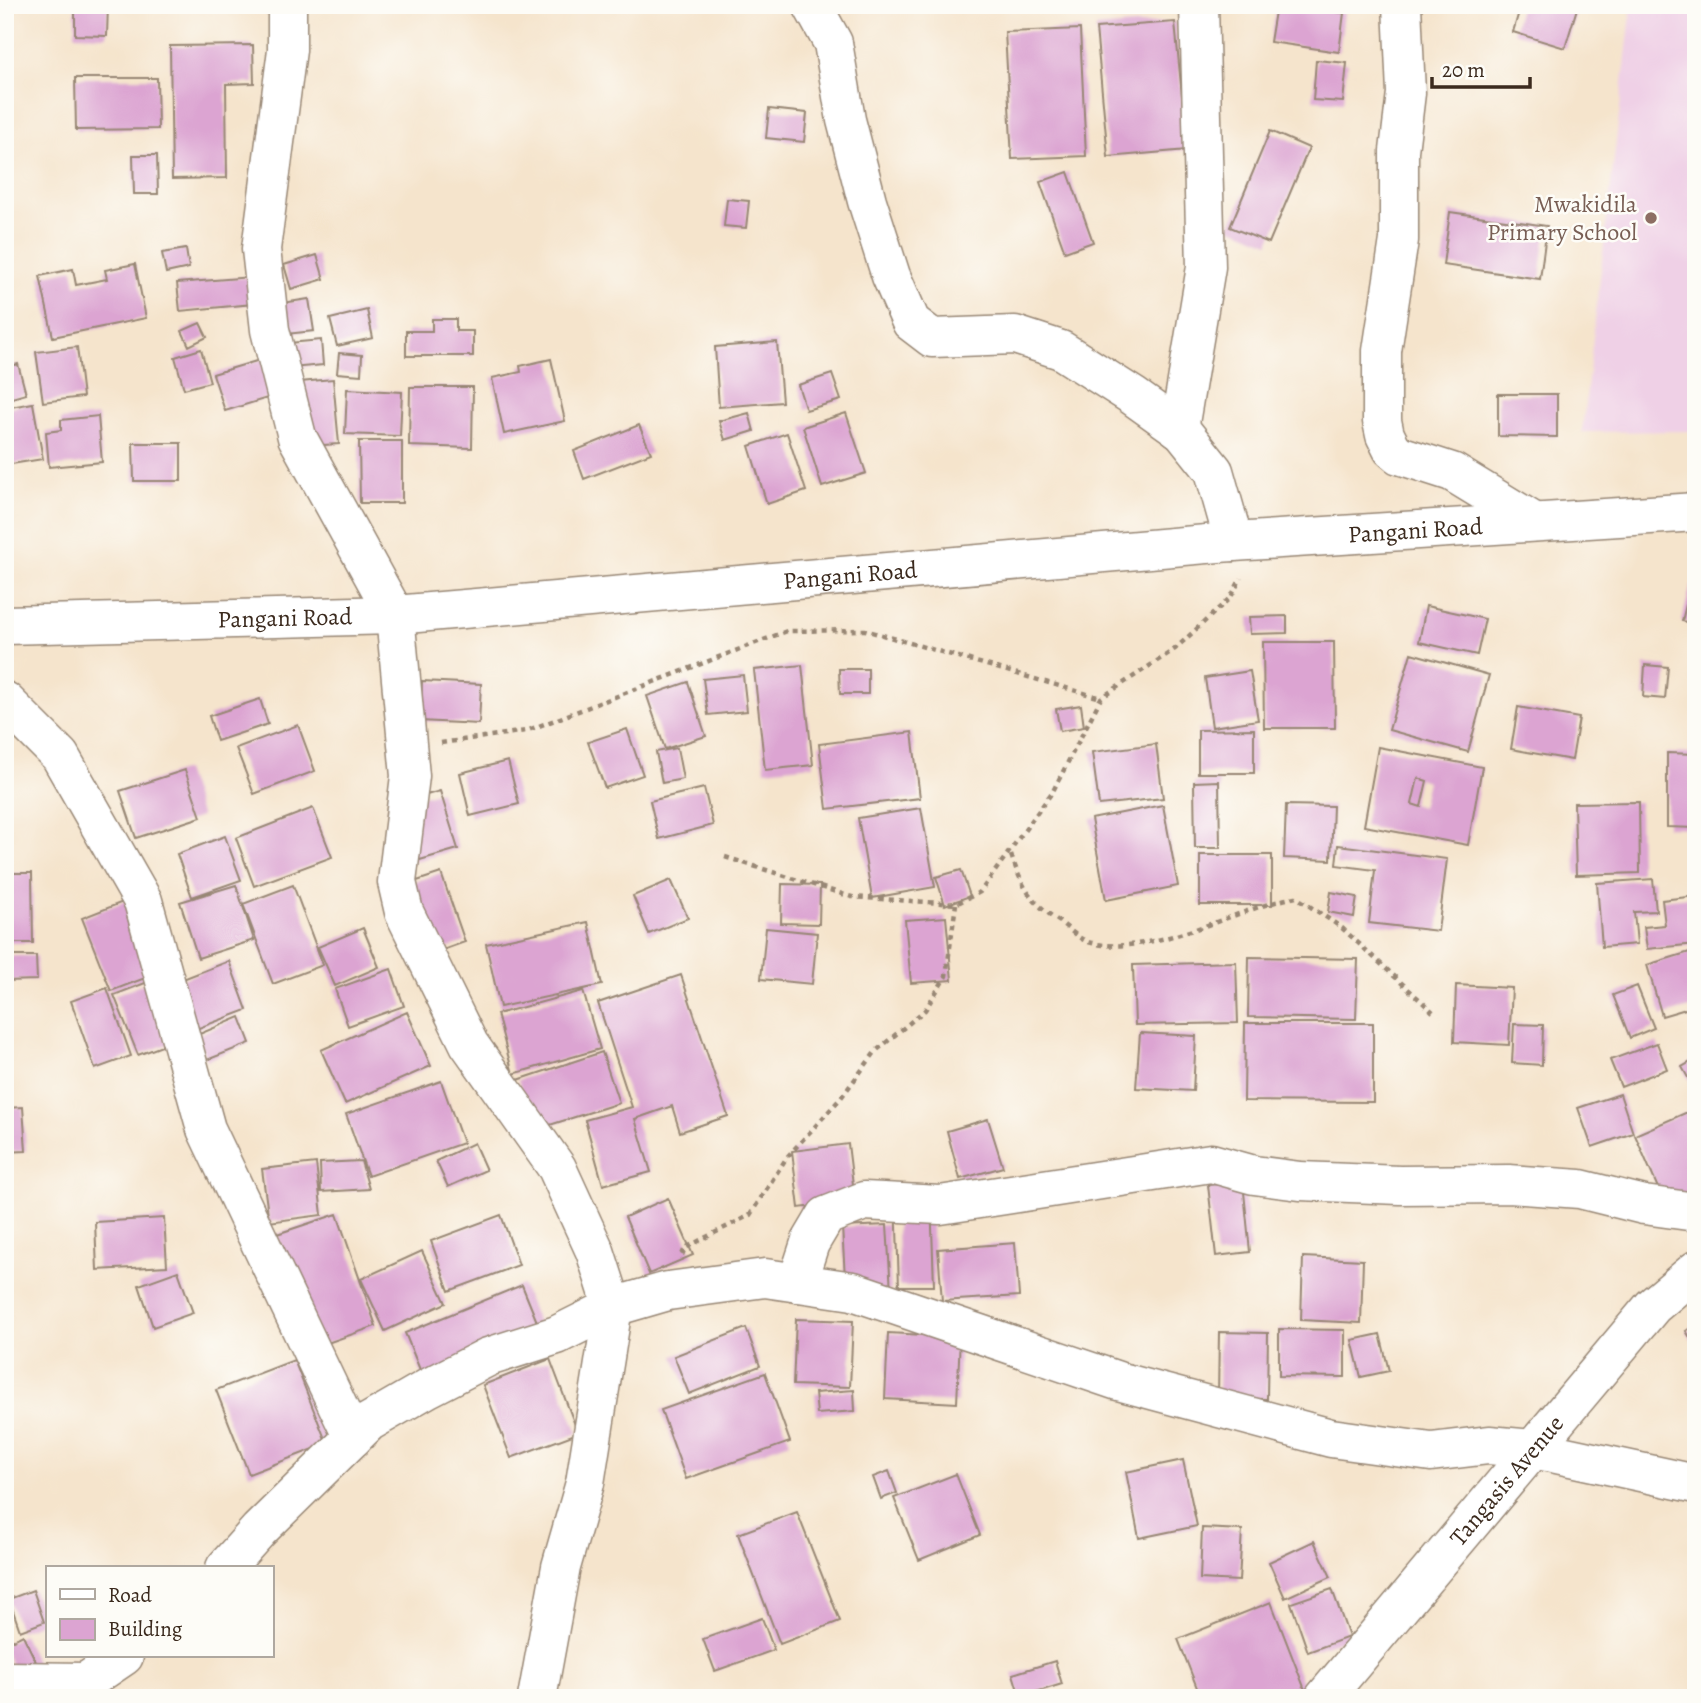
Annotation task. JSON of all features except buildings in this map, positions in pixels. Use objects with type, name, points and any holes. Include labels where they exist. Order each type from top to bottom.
[{"type":"street","points":[[287,5],[287,50],[261,249],[270,330],[297,437],[395,615],[405,747],[410,776],[397,882],[404,912],[469,1044],[557,1168],[595,1251],[613,1307],[585,1483],[561,1567],[537,1698]]},
{"type":"street","points":[[811,5],[833,43]]},
{"type":"street","points":[[832,5],[833,43],[846,120],[867,201],[891,276],[911,322],[932,338],[1015,335],[1061,350],[1180,429],[1214,471],[1248,541]]},
{"type":"street","points":[[1180,429],[1206,267],[1199,5]]},
{"type":"street","points":[[1402,5],[1406,93],[1399,151],[1398,240],[1382,351],[1382,421],[1385,435],[1392,449],[1399,455],[1452,472],[1534,522]]},
{"type":"street","name":"Pangani Road","points":[[5,625],[395,615],[1248,541],[1696,512]]},
{"type":"street","points":[[5,701],[60,756],[143,901],[206,1129],[353,1438]]},
{"type":"street","points":[[797,1283],[810,1243],[826,1216],[864,1201],[940,1205],[1211,1163],[1254,1175],[1300,1181],[1400,1185],[1509,1184],[1580,1189],[1644,1205],[1696,1212]]},
{"type":"street","name":"Tangasis Avenue","points":[[1324,1698],[1653,1306],[1696,1270]]},
{"type":"street","points":[[227,1566],[259,1530],[369,1422],[488,1357],[557,1335],[613,1307],[668,1291],[765,1278],[853,1291],[1118,1381],[1331,1438],[1431,1452],[1489,1445],[1533,1449],[1696,1484]]},
{"type":"street","points":[[5,1681],[74,1690],[121,1658]]},
{"type":"path","points":[[725,857],[852,897],[956,904],[980,892],[1053,791],[1101,698],[1175,649],[1231,597],[1248,541]]},
{"type":"path","points":[[405,747],[473,741],[526,731],[787,631],[865,630],[1101,698]]},
{"type":"path","points":[[1010,854],[1023,890],[1049,914],[1090,943],[1134,946],[1260,904],[1296,897],[1342,928],[1433,1012]]},
{"type":"path","points":[[668,1291],[685,1248],[750,1215],[787,1157],[840,1099],[876,1051],[925,1010],[946,975],[956,904]]},
{"type":"shaded area","name":"Mwakidila Primary School","points":[[1632,5],[1696,5],[1696,431],[1582,432]]},
{"type":"place","name":"Mwakidila Primary School","points":[[1651,218]]}]
